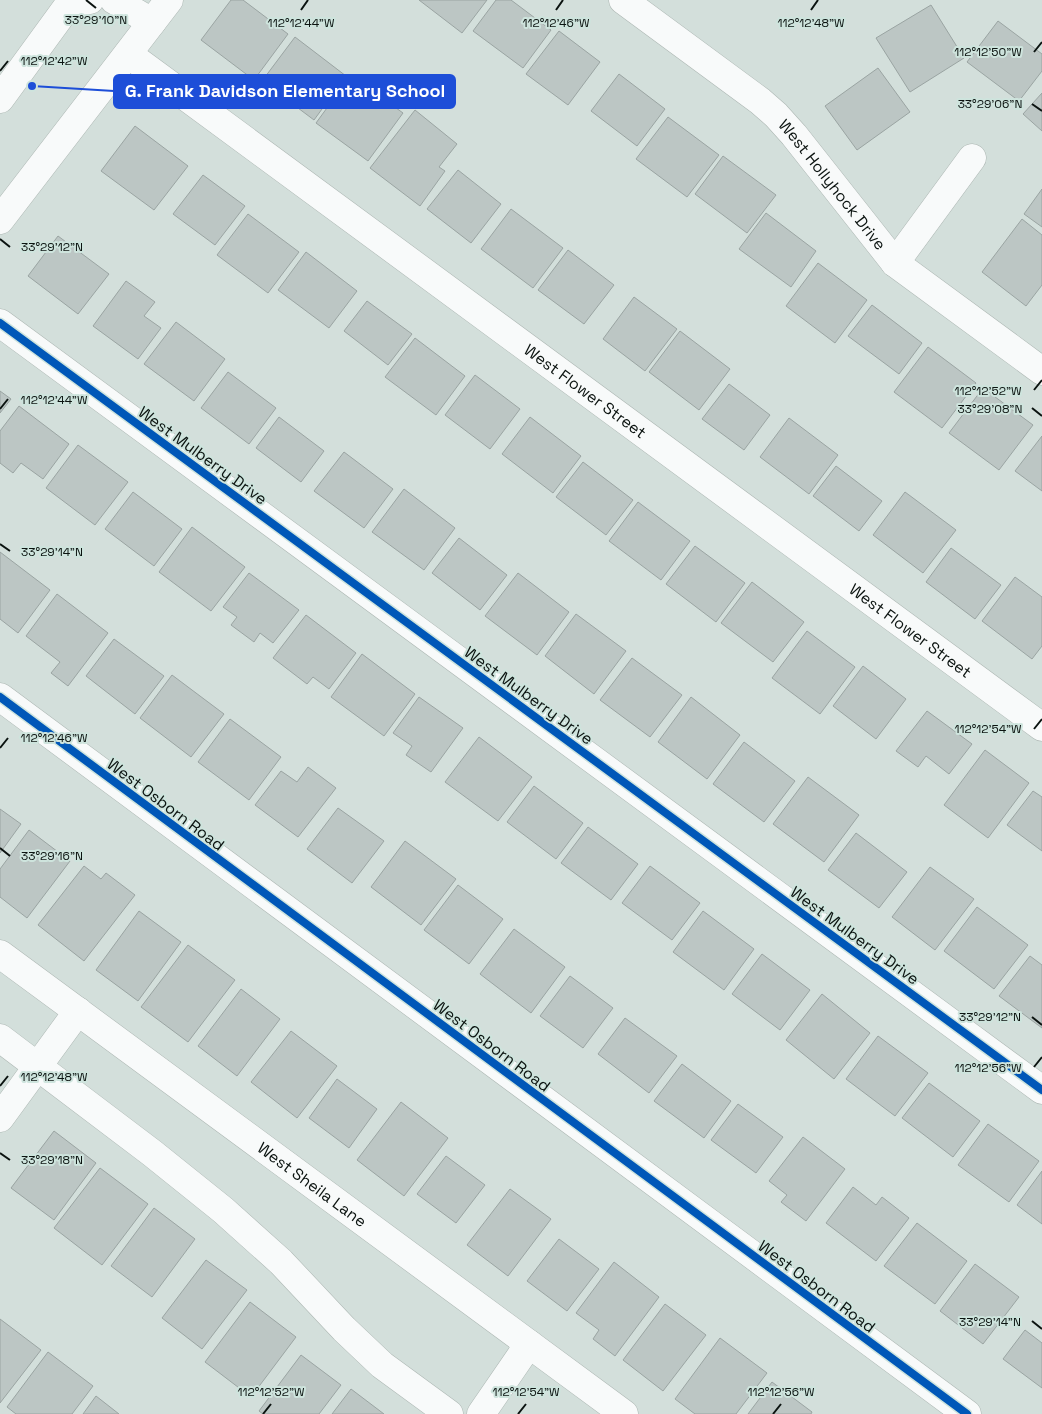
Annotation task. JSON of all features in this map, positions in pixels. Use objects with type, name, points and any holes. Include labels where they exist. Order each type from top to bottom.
[{"type":"street","points":[[0,99],[70,3],[90,0]]},
{"type":"street","points":[[114,0],[152,22]]},
{"type":"street","points":[[0,220],[169,0]]},
{"type":"street","name":"West Hollyhock Drive","points":[[623,0],[760,100],[776,115],[895,263],[1042,371]]},
{"type":"street","name":"West Flower Street","points":[[128,54],[1042,727]]},
{"type":"street","points":[[895,263],[972,158]]},
{"type":"street","name":"West Mulberry Drive","points":[[0,323],[1042,1090]]},
{"type":"street","name":"West Osborn Road","points":[[0,697],[967,1414]]},
{"type":"street","name":"West Sheila Lane","points":[[0,954],[624,1414]]},
{"type":"street","points":[[0,1118],[78,1011]]},
{"type":"street","points":[[0,1038],[152,1153],[223,1210],[281,1262],[344,1329],[382,1365],[449,1414]]},
{"type":"street","points":[[481,1414],[529,1344]]},
{"type":"building","points":[[231,0],[243,0],[288,34],[254,80],[201,40]]},
{"type":"building","points":[[419,0],[487,0],[462,33]]},
{"type":"building","points":[[496,0],[511,0],[551,30],[523,68],[473,31]]},
{"type":"building","points":[[931,5],[964,58],[910,92],[876,38]]},
{"type":"building","points":[[998,21],[1042,54],[1042,71],[1019,101],[967,62]]},
{"type":"building","points":[[559,31],[600,62],[568,105],[526,74]]},
{"type":"building","points":[[295,37],[346,76],[314,120],[262,81]]},
{"type":"building","points":[[878,68],[910,112],[857,150],[825,106]]},
{"type":"building","points":[[619,74],[665,109],[637,146],[591,111]]},
{"type":"building","points":[[351,75],[403,113],[368,161],[316,123]]},
{"type":"building","points":[[1042,93],[1042,131],[1023,114]]},
{"type":"building","points":[[415,110],[457,144],[439,167],[445,171],[420,206],[370,168]]},
{"type":"building","points":[[668,117],[719,155],[687,197],[636,159]]},
{"type":"building","points":[[135,126],[188,166],[154,210],[101,171]]},
{"type":"building","points":[[723,156],[776,195],[747,233],[695,194]]},
{"type":"building","points":[[458,170],[501,204],[471,243],[427,209]]},
{"type":"building","points":[[203,175],[245,206],[215,245],[173,214]]},
{"type":"building","points":[[1042,189],[1042,227],[1024,214]]},
{"type":"building","points":[[511,209],[563,248],[533,288],[481,249]]},
{"type":"building","points":[[766,213],[816,251],[791,287],[739,249]]},
{"type":"building","points":[[248,214],[299,252],[268,293],[217,255]]},
{"type":"building","points":[[1022,219],[1042,235],[1042,285],[1026,306],[982,272]]},
{"type":"building","points":[[58,236],[109,274],[78,314],[28,276]]},
{"type":"building","points":[[568,250],[614,285],[584,324],[538,290]]},
{"type":"building","points":[[306,252],[357,291],[329,328],[278,290]]},
{"type":"building","points":[[818,263],[867,300],[835,343],[786,306]]},
{"type":"building","points":[[126,281],[155,302],[144,316],[161,328],[138,359],[93,326]]},
{"type":"building","points":[[634,297],[677,329],[645,371],[603,339]]},
{"type":"building","points":[[367,301],[412,334],[388,365],[344,331]]},
{"type":"building","points":[[872,305],[922,343],[899,374],[848,336]]},
{"type":"building","points":[[176,322],[225,359],[194,401],[144,364]]},
{"type":"building","points":[[680,331],[730,369],[699,410],[649,372]]},
{"type":"building","points":[[415,338],[465,376],[436,415],[385,377]]},
{"type":"building","points":[[928,347],[976,383],[942,428],[894,392]]},
{"type":"building","points":[[228,372],[276,408],[249,444],[201,408]]},
{"type":"building","points":[[475,375],[520,409],[490,449],[445,415]]},
{"type":"building","points":[[729,384],[770,415],[744,450],[702,419]]},
{"type":"building","points":[[983,388],[1033,425],[999,470],[949,433]]},
{"type":"building","points":[[0,391],[11,399],[0,413]]},
{"type":"building","points":[[19,406],[69,444],[43,479],[21,463],[13,473],[0,463],[0,431]]},
{"type":"building","points":[[279,417],[324,451],[301,482],[256,448]]},
{"type":"building","points":[[530,417],[581,456],[553,493],[502,454]]},
{"type":"building","points":[[789,418],[838,455],[809,494],[760,457]]},
{"type":"building","points":[[1042,436],[1042,491],[1015,471]]},
{"type":"building","points":[[78,445],[128,482],[95,525],[46,488]]},
{"type":"building","points":[[344,452],[393,489],[364,528],[314,491]]},
{"type":"building","points":[[583,462],[633,500],[606,535],[556,497]]},
{"type":"building","points":[[836,466],[882,501],[859,531],[813,496]]},
{"type":"building","points":[[404,489],[455,528],[424,570],[372,532]]},
{"type":"building","points":[[133,492],[182,529],[154,566],[105,529]]},
{"type":"building","points":[[905,492],[956,530],[923,573],[873,535]]},
{"type":"building","points":[[638,502],[690,541],[661,580],[609,541]]},
{"type":"building","points":[[192,527],[245,567],[211,611],[159,572]]},
{"type":"building","points":[[459,538],[507,575],[480,610],[432,573]]},
{"type":"building","points":[[695,546],[745,583],[716,622],[666,584]]},
{"type":"building","points":[[951,548],[1001,585],[975,619],[926,582]]},
{"type":"building","points":[[0,552],[50,590],[18,633],[0,619]]},
{"type":"building","points":[[249,573],[299,610],[273,643],[260,633],[254,642],[231,625],[237,617],[223,607]]},
{"type":"building","points":[[518,573],[569,612],[537,655],[485,616]]},
{"type":"building","points":[[1015,577],[1042,597],[1042,646],[1032,659],[982,621]]},
{"type":"building","points":[[752,582],[804,622],[773,662],[721,623]]},
{"type":"building","points":[[57,594],[108,633],[68,686],[51,673],[60,662],[26,636]]},
{"type":"building","points":[[576,614],[626,651],[594,694],[545,656]]},
{"type":"building","points":[[306,615],[356,653],[329,689],[313,677],[307,684],[273,658]]},
{"type":"building","points":[[807,631],[855,667],[820,714],[772,678]]},
{"type":"building","points":[[114,639],[164,676],[135,714],[86,676]]},
{"type":"building","points":[[362,654],[415,694],[384,736],[331,697]]},
{"type":"building","points":[[632,658],[682,695],[650,737],[600,700]]},
{"type":"building","points":[[863,666],[906,699],[876,739],[833,706]]},
{"type":"building","points":[[172,675],[224,714],[191,757],[140,718]]},
{"type":"building","points":[[419,697],[463,728],[431,772],[406,755],[412,746],[393,733]]},
{"type":"building","points":[[691,697],[740,735],[707,779],[658,742]]},
{"type":"building","points":[[927,711],[972,744],[949,774],[926,756],[918,767],[896,751]]},
{"type":"building","points":[[230,719],[281,757],[249,800],[198,762]]},
{"type":"building","points":[[479,737],[532,777],[498,821],[445,782]]},
{"type":"building","points":[[744,742],[795,781],[764,822],[713,784]]},
{"type":"building","points":[[985,750],[1029,783],[988,838],[944,805]]},
{"type":"building","points":[[308,767],[336,788],[298,837],[255,805],[281,771],[297,782]]},
{"type":"building","points":[[808,777],[859,815],[824,862],[773,824]]},
{"type":"building","points":[[534,786],[583,823],[556,859],[507,822]]},
{"type":"building","points":[[1033,791],[1042,797],[1042,851],[1007,825]]},
{"type":"building","points":[[338,808],[384,841],[352,883],[307,849]]},
{"type":"building","points":[[0,809],[21,824],[0,853]]},
{"type":"building","points":[[588,827],[638,864],[611,900],[561,863]]},
{"type":"building","points":[[29,830],[70,861],[27,918],[0,897],[0,869]]},
{"type":"building","points":[[856,833],[907,872],[879,908],[828,870]]},
{"type":"building","points":[[405,841],[456,879],[421,925],[371,887]]},
{"type":"building","points":[[84,866],[101,879],[106,873],[135,895],[84,961],[38,925]]},
{"type":"building","points":[[650,866],[700,903],[672,940],[622,903]]},
{"type":"building","points":[[930,867],[974,899],[935,950],[892,917]]},
{"type":"building","points":[[458,885],[503,919],[469,964],[424,930]]},
{"type":"building","points":[[977,907],[1028,945],[994,989],[944,951]]},
{"type":"building","points":[[139,911],[181,942],[138,1001],[96,970]]},
{"type":"building","points":[[703,911],[754,949],[724,990],[673,952]]},
{"type":"building","points":[[514,929],[565,967],[531,1013],[480,974]]},
{"type":"building","points":[[188,945],[235,980],[188,1042],[141,1007]]},
{"type":"building","points":[[762,954],[810,990],[780,1030],[732,994]]},
{"type":"building","points":[[1030,956],[1042,965],[1042,1028],[999,996]]},
{"type":"building","points":[[570,976],[613,1008],[583,1048],[540,1016]]},
{"type":"building","points":[[241,989],[280,1019],[237,1076],[198,1046]]},
{"type":"building","points":[[822,994],[870,1033],[834,1079],[786,1040]]},
{"type":"building","points":[[625,1018],[677,1056],[649,1093],[598,1054]]},
{"type":"building","points":[[291,1031],[337,1066],[297,1118],[251,1082]]},
{"type":"building","points":[[878,1036],[928,1073],[895,1116],[846,1079]]},
{"type":"building","points":[[682,1064],[731,1101],[704,1138],[654,1101]]},
{"type":"building","points":[[337,1079],[377,1109],[349,1148],[309,1118]]},
{"type":"building","points":[[929,1083],[980,1121],[953,1157],[902,1118]]},
{"type":"building","points":[[401,1102],[448,1138],[404,1196],[357,1160]]},
{"type":"building","points":[[738,1104],[783,1137],[756,1173],[711,1140]]},
{"type":"building","points":[[988,1124],[1039,1161],[1009,1202],[958,1165]]},
{"type":"building","points":[[54,1131],[96,1163],[54,1220],[11,1188]]},
{"type":"building","points":[[803,1137],[845,1169],[806,1221],[781,1202],[787,1195],[769,1181]]},
{"type":"building","points":[[446,1156],[485,1185],[456,1223],[417,1194]]},
{"type":"building","points":[[100,1168],[148,1204],[102,1265],[54,1228]]},
{"type":"building","points":[[1042,1171],[1042,1224],[1017,1205]]},
{"type":"building","points":[[853,1187],[876,1205],[882,1197],[909,1218],[876,1261],[826,1223]]},
{"type":"building","points":[[510,1189],[551,1219],[508,1276],[467,1245]]},
{"type":"building","points":[[154,1208],[195,1239],[152,1297],[111,1266]]},
{"type":"building","points":[[917,1223],[967,1261],[935,1304],[884,1266]]},
{"type":"building","points":[[559,1239],[599,1269],[567,1311],[527,1281]]},
{"type":"building","points":[[206,1260],[247,1290],[202,1349],[162,1318]]},
{"type":"building","points":[[614,1262],[659,1297],[615,1356],[593,1339],[599,1330],[576,1313]]},
{"type":"building","points":[[975,1264],[1019,1297],[983,1344],[940,1311]]},
{"type":"building","points":[[250,1302],[296,1337],[251,1397],[205,1362]]},
{"type":"building","points":[[665,1304],[706,1335],[663,1391],[623,1360]]},
{"type":"building","points":[[0,1319],[41,1350],[0,1403]]},
{"type":"building","points":[[1025,1330],[1042,1343],[1042,1388],[1003,1359]]},
{"type":"building","points":[[720,1338],[767,1373],[736,1414],[695,1414],[675,1399]]},
{"type":"building","points":[[48,1352],[93,1386],[72,1414],[16,1414],[7,1407]]},
{"type":"building","points":[[301,1355],[341,1385],[319,1414],[263,1414],[259,1411]]},
{"type":"building","points":[[772,1382],[812,1412],[811,1414],[748,1414]]},
{"type":"building","points":[[351,1389],[384,1414],[332,1414]]},
{"type":"building","points":[[96,1396],[119,1414],[83,1414]]},
{"type":"cycle path","points":[[0,323],[1042,1090]]},
{"type":"cycle path","points":[[0,697],[967,1414]]},
{"type":"place","name":"G. Frank Davidson Elementary School","points":[[32,86]]}]
